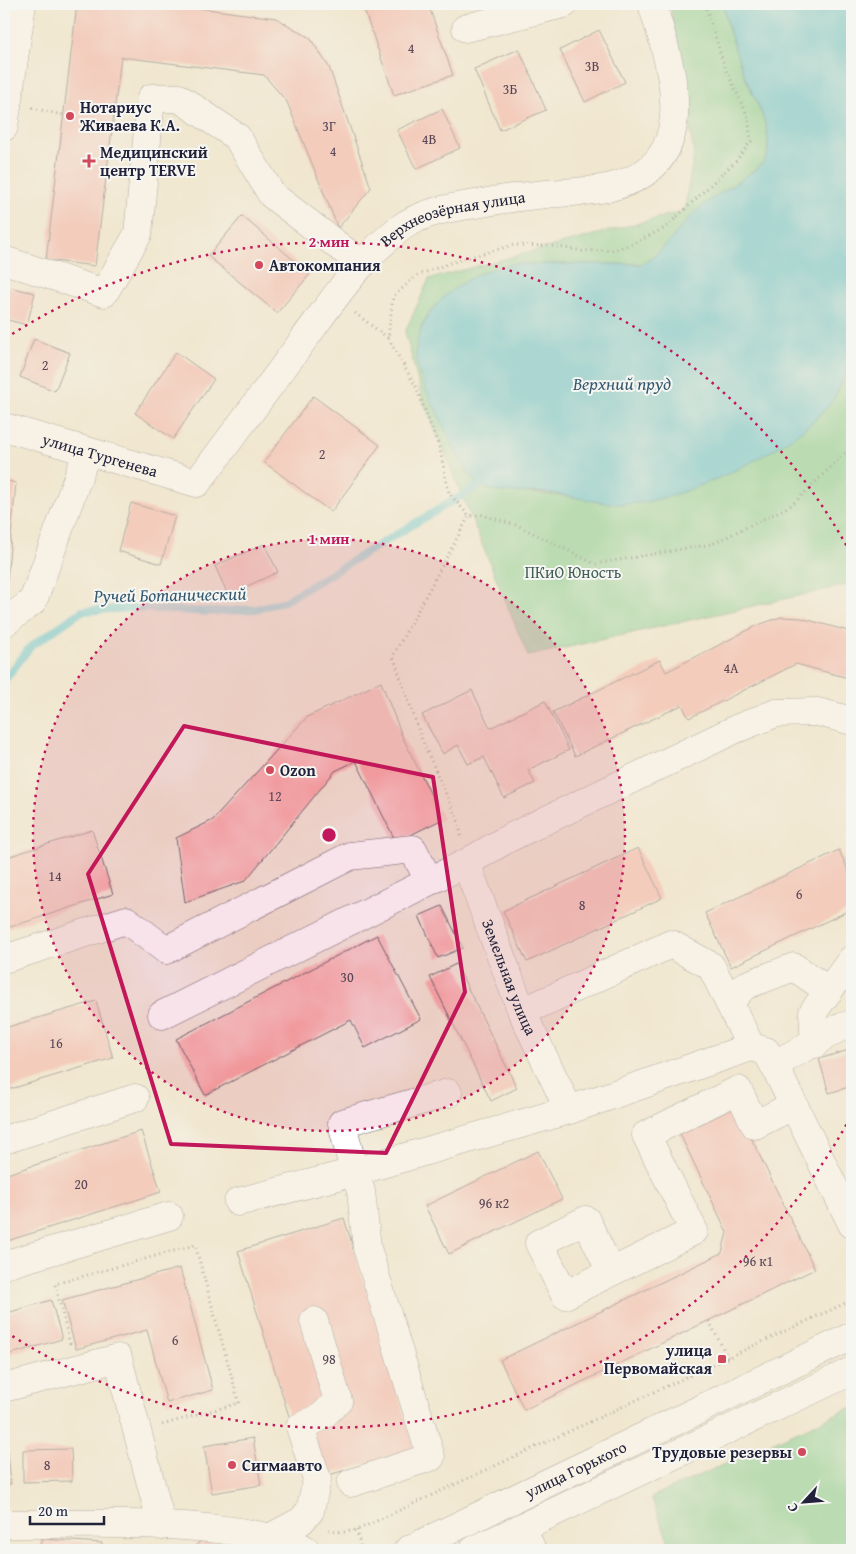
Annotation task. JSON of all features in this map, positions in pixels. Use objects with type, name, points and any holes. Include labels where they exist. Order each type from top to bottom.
[{"type":"street","points":[[4,128],[6,90],[22,4]]},
{"type":"street","points":[[466,28],[564,4]]},
{"type":"street","name":"Верхнеозёрная улица","points":[[197,483],[362,264],[400,229],[425,215],[454,207],[613,186],[645,172],[659,159],[670,142],[675,107],[670,63],[652,4]]},
{"type":"street","points":[[4,260],[104,293],[138,234],[151,98],[179,98],[237,137],[272,195],[362,264]]},
{"type":"street","name":"улица Тургенева","points":[[4,427],[197,483]]},
{"type":"street","points":[[4,623],[33,601],[87,452]]},
{"type":"street","points":[[162,1015],[466,863],[509,838],[736,729],[776,712],[818,712],[852,721]]},
{"type":"street","points":[[4,959],[126,920],[166,950],[350,856],[413,848],[429,881]]},
{"type":"street","name":"Земельная улица","points":[[466,863],[522,1012],[568,1110]]},
{"type":"street","points":[[522,1012],[671,944],[711,966],[751,1047]]},
{"type":"street","points":[[815,1044],[812,1012],[852,959]]},
{"type":"street","points":[[729,1003],[744,986],[794,966],[828,991]]},
{"type":"street","points":[[774,1065],[845,1026]]},
{"type":"street","points":[[238,1202],[354,1172],[568,1110],[751,1047],[766,1052],[774,1065],[794,1106],[845,1192],[852,1224]]},
{"type":"street","points":[[611,1272],[694,1231],[646,1135],[738,1090],[755,1125],[794,1106]]},
{"type":"street","points":[[350,1483],[431,1457],[361,1250],[361,1191],[354,1172],[342,1123],[448,1093]]},
{"type":"street","points":[[4,1140],[135,1098]]},
{"type":"street","points":[[4,1265],[169,1216]]},
{"type":"street","points":[[272,1544],[301,1521],[310,1511],[317,1479],[300,1427],[321,1416],[338,1401],[314,1321]]},
{"type":"street","name":"улица Горького","points":[[408,1550],[852,1336]]},
{"type":"street","points":[[4,1388],[118,1358],[162,1526]]},
{"type":"street","name":"улица Горького","points":[[474,1550],[527,1539],[852,1371]]},
{"type":"street","points":[[4,1524],[162,1526],[243,1531],[272,1544],[289,1540],[305,1550]]},
{"type":"path","points":[[388,338],[393,298],[416,276],[450,263],[514,245],[553,246],[582,251],[613,250],[665,228],[736,161],[751,141],[748,117],[724,65],[705,4]]},
{"type":"path","points":[[335,298],[388,338],[416,387],[440,450],[449,494],[468,516]]},
{"type":"path","points":[[468,516],[482,515],[519,526],[595,564],[712,544],[792,505],[852,446]]},
{"type":"path","points":[[466,863],[459,824],[422,740],[393,656],[468,516]]},
{"type":"path","points":[[76,1369],[54,1284],[195,1245],[239,1403],[137,1431]]},
{"type":"path","points":[[305,1550],[329,1530],[344,1532],[357,1530],[852,1301]]},
{"type":"path","points":[[709,1321],[728,1358]]},
{"type":"path","points":[[357,1530],[361,1550]]},
{"type":"highlighted area","points":[[184,726],[433,777],[465,992],[386,1153],[171,1144],[88,874]]},
{"type":"green space","name":"ПКиО Юность","points":[[670,4],[723,4],[738,59],[766,127],[768,148],[765,160],[746,177],[703,205],[661,251],[643,264],[514,264],[429,312],[420,330],[416,350],[469,475],[489,490],[571,496],[845,377],[852,354],[852,584],[528,656],[423,400],[405,332],[429,279],[684,211],[694,154]]},
{"type":"green space","name":"Трудовые резервы","points":[[852,1407],[852,1550],[672,1550],[651,1497]]},
{"type":"water","name":"Верхний пруд","points":[[723,4],[852,4],[852,354],[839,390],[817,418],[795,436],[768,453],[709,482],[652,501],[619,504],[558,494],[501,492],[488,489],[479,483],[463,465],[422,381],[416,352],[419,335],[426,319],[436,305],[465,281],[498,267],[514,264],[643,264],[661,251],[703,205],[761,165],[768,152],[766,127],[738,59]]},
{"type":"building","points":[[77,4],[167,4],[276,18],[310,38],[329,67],[371,188],[338,228],[287,102],[264,75],[121,57],[95,266],[46,260]]},
{"type":"building","points":[[362,4],[428,4],[453,75],[394,95]]},
{"type":"building","points":[[599,30],[625,82],[585,102],[560,50]]},
{"type":"building","points":[[519,49],[546,110],[500,130],[474,69]]},
{"type":"building","points":[[442,109],[460,148],[416,169],[397,130]]},
{"type":"building","name":"Автокомпания","points":[[242,216],[310,274],[277,313],[208,256]]},
{"type":"building","points":[[4,286],[35,293],[27,325],[4,319]]},
{"type":"building","points":[[34,339],[70,353],[55,391],[20,377]]},
{"type":"building","points":[[176,352],[214,379],[173,439],[135,413]]},
{"type":"building","points":[[313,396],[380,445],[331,512],[264,462]]},
{"type":"building","points":[[4,480],[16,483],[5,601],[4,601]]},
{"type":"building","points":[[131,503],[175,516],[161,564],[118,551]]},
{"type":"building","points":[[264,544],[278,572],[228,595],[215,566]]},
{"type":"building","points":[[781,617],[801,618],[852,632],[852,679],[796,664],[689,718],[682,705],[575,756],[553,712],[660,660],[666,672],[758,625]]},
{"type":"building","points":[[381,682],[403,738],[443,819],[396,842],[356,761],[335,771],[245,881],[185,902],[176,838],[213,820],[307,717]]},
{"type":"building","points":[[472,690],[490,728],[545,701],[569,750],[528,770],[535,783],[504,798],[484,757],[468,764],[458,745],[443,754],[422,715]]},
{"type":"building","points":[[92,830],[113,894],[4,929],[4,858]]},
{"type":"building","points":[[638,848],[662,898],[527,962],[503,911]]},
{"type":"building","points":[[839,850],[852,879],[852,909],[731,967],[705,913]]},
{"type":"building","points":[[442,906],[463,948],[438,958],[419,916]]},
{"type":"building","points":[[377,935],[421,1019],[365,1048],[351,1020],[205,1095],[176,1039]]},
{"type":"building","points":[[456,964],[517,1088],[491,1101],[430,977]]},
{"type":"building","points":[[96,1001],[113,1058],[4,1091],[4,1028]]},
{"type":"building","points":[[852,1049],[852,1086],[829,1093],[819,1059]]},
{"type":"building","points":[[736,1107],[815,1269],[524,1410],[500,1360],[722,1253],[727,1232],[680,1134]]},
{"type":"building","points":[[141,1131],[161,1192],[4,1242],[4,1175]]},
{"type":"building","points":[[538,1151],[562,1199],[449,1254],[425,1206]]},
{"type":"building","points":[[344,1218],[415,1449],[309,1481],[238,1251]]},
{"type":"building","points":[[180,1268],[213,1390],[167,1403],[147,1330],[76,1349],[62,1300]]},
{"type":"building","points":[[51,1300],[62,1339],[4,1356],[4,1314]]},
{"type":"building","name":"Сигмаавто","points":[[253,1438],[261,1485],[212,1493],[204,1446]]},
{"type":"building","points":[[71,1449],[72,1481],[23,1482],[23,1450]]},
{"type":"building","points":[[4,1452],[8,1452],[11,1484],[4,1485]]},
{"type":"building","points":[[41,1539],[102,1543],[102,1550],[40,1550]]},
{"type":"building","points":[[201,1541],[234,1544],[239,1550],[190,1550]]},
{"type":"waterway","name":"Ручей Ботанический","points":[[4,681],[30,647],[82,611],[132,608],[212,612],[256,609],[285,601],[481,484]]},
{"type":"place","name":"Нотариус Живаева К.А.","points":[[70,116]]},
{"type":"place","name":"Медицинский центр TERVE","points":[[89,161]]},
{"type":"place","name":"Автокомпания","points":[[259,265]]},
{"type":"place","name":"Ozon","points":[[270,770]]},
{"type":"place","name":"улица Первомайская","points":[[722,1359]]},
{"type":"place","name":"Трудовые резервы","points":[[802,1452]]},
{"type":"place","name":"Сигмаавто","points":[[232,1465]]}]
